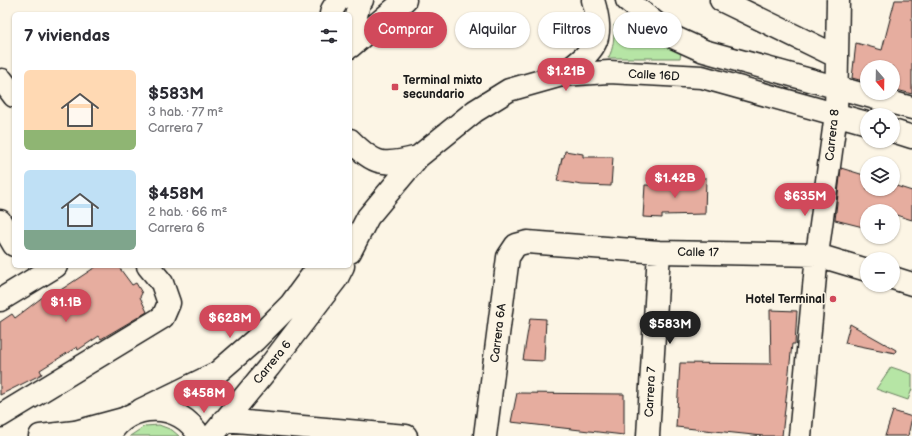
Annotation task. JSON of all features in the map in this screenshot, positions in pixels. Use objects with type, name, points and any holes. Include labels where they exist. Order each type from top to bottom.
[{"type":"street","points":[[332,12],[338,0]]},
{"type":"street","points":[[352,33],[359,3],[362,0]]},
{"type":"street","points":[[352,46],[404,0]]},
{"type":"street","points":[[562,75],[585,57],[598,39],[598,16],[593,0]]},
{"type":"street","points":[[602,0],[620,12]]},
{"type":"street","points":[[627,0],[642,12]]},
{"type":"street","points":[[651,0],[676,23],[800,78]]},
{"type":"street","points":[[722,0],[836,56]]},
{"type":"street","name":"Carrera 8","points":[[800,436],[817,255],[836,114],[835,87],[838,0]]},
{"type":"street","points":[[682,41],[704,51],[912,108]]},
{"type":"street","name":"Calle 16D","points":[[352,248],[368,217],[418,157],[475,111],[509,90],[562,75],[609,72],[702,77],[860,121]]},
{"type":"street","points":[[900,133],[912,137]]},
{"type":"street","points":[[352,142],[365,154],[383,163],[418,157]]},
{"type":"street","points":[[0,221],[12,242]]},
{"type":"street","name":"Calle 17","points":[[527,242],[658,252],[817,255],[860,268]]},
{"type":"street","name":"Carrera 6A","points":[[485,436],[508,257],[516,245],[527,242]]},
{"type":"street","name":"Carrera 7","points":[[648,436],[658,252]]},
{"type":"street","points":[[0,300],[31,273],[49,268]]},
{"type":"street","points":[[0,416],[163,317],[169,303],[162,282],[150,268]]},
{"type":"street","points":[[109,436],[132,415],[217,373],[255,340],[291,304],[318,268]]},
{"type":"street","name":"Carrera 6","points":[[218,428],[269,367],[337,278],[342,268]]},
{"type":"street","points":[[900,280],[912,284]]},
{"type":"street","points":[[40,436],[75,432],[132,415],[161,409],[180,415],[195,428],[199,436]]},
{"type":"street","points":[[218,428],[406,436]]},
{"type":"green space","points":[[613,47],[671,48],[681,53],[680,58],[608,58]]},
{"type":"green space","points":[[891,367],[912,374],[912,389],[908,400],[876,389]]},
{"type":"green space","points":[[159,425],[172,430],[179,436],[130,436],[145,426]]},
{"type":"building","points":[[895,0],[912,0],[912,94],[900,91],[900,60],[860,60],[860,80],[852,78],[856,43],[882,50]]},
{"type":"building","points":[[565,151],[583,154],[583,157],[613,157],[611,186],[582,185],[557,181]]},
{"type":"building","points":[[841,168],[860,174],[860,196],[900,196],[900,187],[912,191],[912,220],[900,216],[900,204],[860,204],[860,226],[835,220]]},
{"type":"building","points":[[688,178],[706,178],[705,214],[662,215],[662,218],[643,217],[645,185],[688,186]]},
{"type":"building","points":[[94,268],[119,268],[132,285],[136,283],[142,293],[140,297],[147,312],[101,339],[99,336],[78,350],[77,347],[40,370],[42,374],[0,395],[0,322],[12,314],[15,318],[44,296],[47,299]]},
{"type":"building","points":[[770,310],[797,311],[795,344],[792,344],[782,436],[763,436],[676,427],[680,363],[771,364]]},
{"type":"building","points":[[530,318],[546,319],[544,361],[523,360]]},
{"type":"building","points":[[850,324],[896,350],[895,353],[845,343]]},
{"type":"building","points":[[517,393],[624,394],[624,435],[511,422]]},
{"type":"building","points":[[893,411],[912,417],[908,436],[885,436]]},
{"type":"place","name":"Terminal mixto secundario","points":[[395,87]]},
{"type":"place","name":"Hotel Terminal","points":[[833,299]]}]
